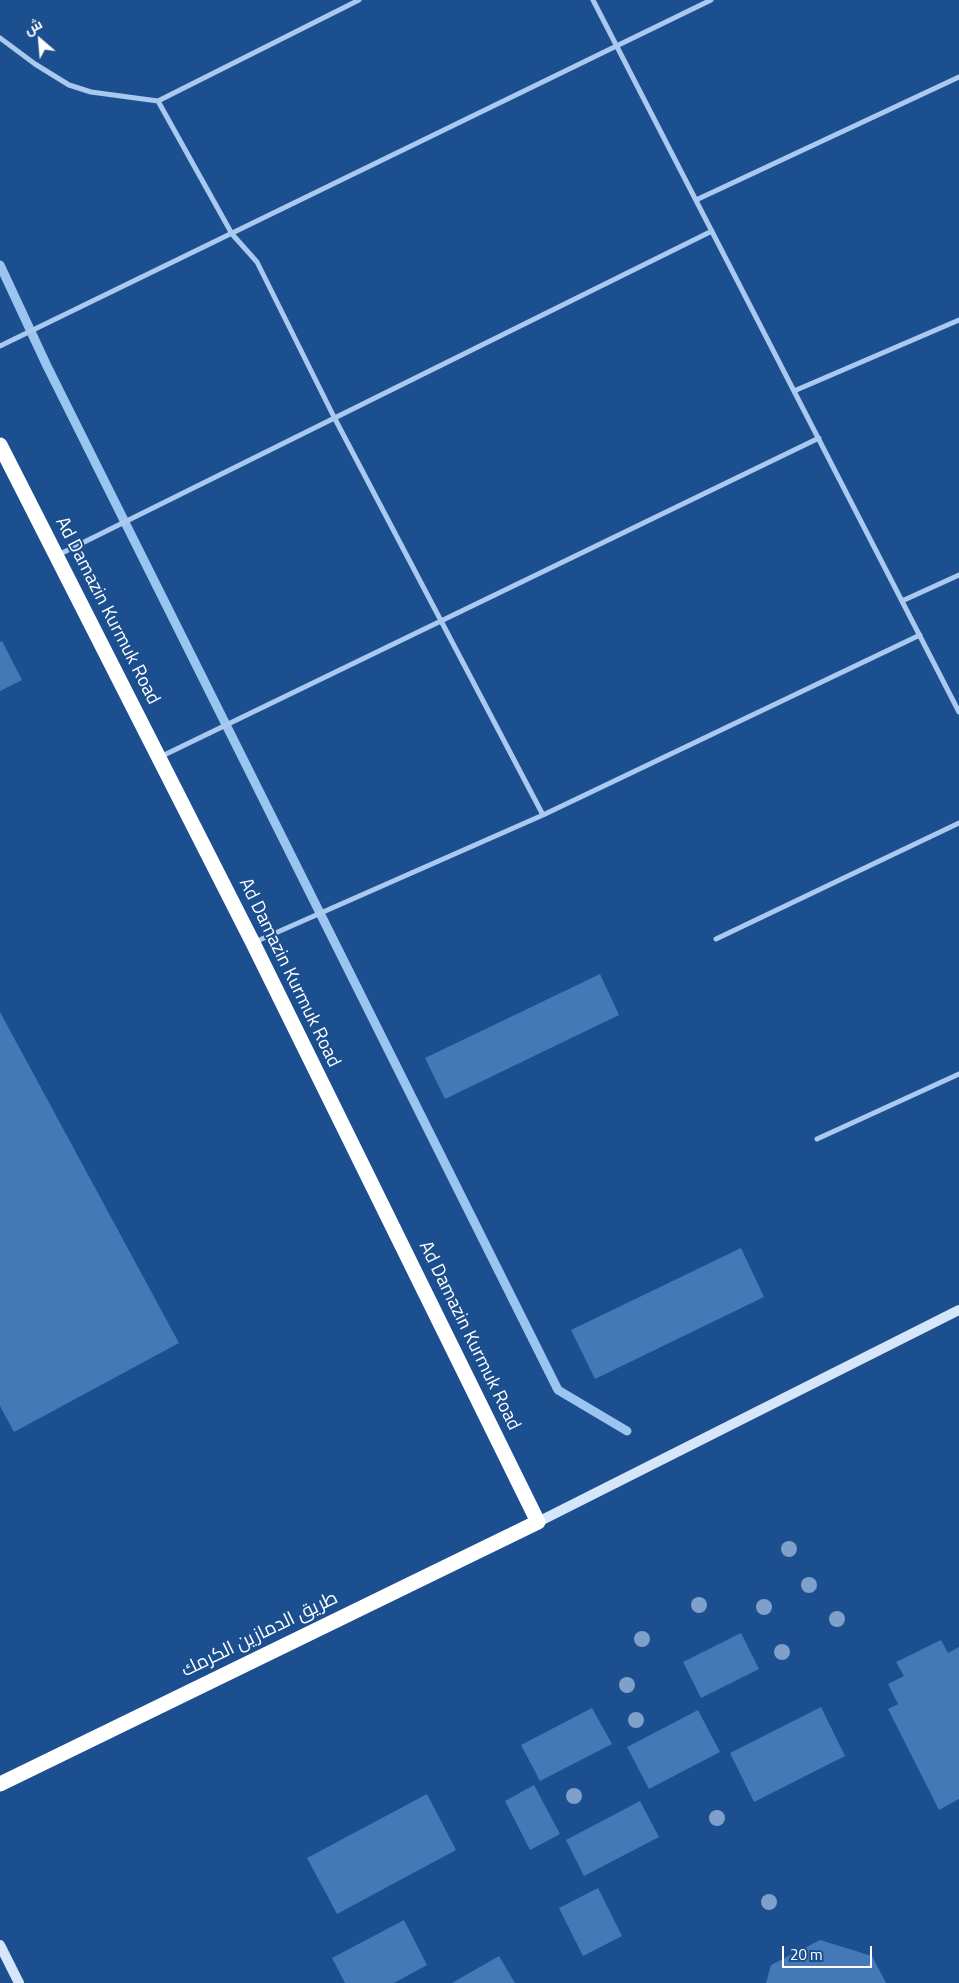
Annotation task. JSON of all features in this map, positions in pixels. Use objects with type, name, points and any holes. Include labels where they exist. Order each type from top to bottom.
[{"type":"highway","name":"Ad Damazin Kurmuk Road","points":[[0,445],[253,943],[538,1522]]},
{"type":"highway","name":"طريق الدمازين الكرمك","points":[[0,1784],[538,1522]]},
{"type":"street","points":[[0,38],[69,85],[91,92],[158,100],[359,0]]},
{"type":"street","points":[[593,0],[959,712]]},
{"type":"street","points":[[0,346],[710,0]]},
{"type":"street","points":[[696,200],[959,77]]},
{"type":"street","points":[[158,100],[232,234],[257,262],[334,417],[543,815]]},
{"type":"street","points":[[56,556],[712,231]]},
{"type":"street","points":[[794,391],[959,320]]},
{"type":"street","points":[[159,757],[819,438]]},
{"type":"street","points":[[902,601],[959,575]]},
{"type":"street","points":[[253,943],[543,815],[920,635]]},
{"type":"street","points":[[716,939],[959,824]]},
{"type":"street","points":[[817,1139],[959,1074]]},
{"type":"street","points":[[538,1522],[959,1310]]},
{"type":"street","points":[[0,1945],[19,1983]]},
{"type":"building","points":[[2,641],[22,680],[0,691],[0,642]]},
{"type":"building","points":[[600,974],[619,1015],[445,1099],[425,1058]]},
{"type":"building","points":[[0,1012],[179,1343],[14,1432],[0,1406]]},
{"type":"building","points":[[741,1248],[764,1297],[595,1379],[571,1330]]},
{"type":"building","points":[[741,1633],[759,1669],[701,1698],[683,1662]]},
{"type":"building","points":[[941,1640],[948,1653],[959,1647],[959,1799],[939,1810],[888,1709],[898,1704],[888,1684],[904,1676],[896,1662]]},
{"type":"building","points":[[821,1707],[845,1756],[754,1802],[730,1753]]},
{"type":"building","points":[[592,1708],[612,1744],[540,1781],[521,1745]]},
{"type":"building","points":[[698,1710],[720,1752],[649,1789],[627,1747]]},
{"type":"building","points":[[534,1785],[560,1834],[530,1850],[505,1801]]},
{"type":"building","points":[[427,1794],[456,1850],[337,1914],[307,1858]]},
{"type":"building","points":[[640,1801],[659,1837],[584,1876],[566,1840]]},
{"type":"building","points":[[598,1888],[622,1936],[583,1956],[559,1908]]},
{"type":"building","points":[[404,1920],[427,1965],[394,1983],[345,1983],[332,1958]]},
{"type":"building","points":[[820,1940],[872,1956],[886,1983],[766,1983],[771,1965]]},
{"type":"building","points":[[499,1956],[515,1983],[452,1983]]},
{"type":"waterway","points":[[0,265],[47,366],[558,1390],[627,1431]]}]
